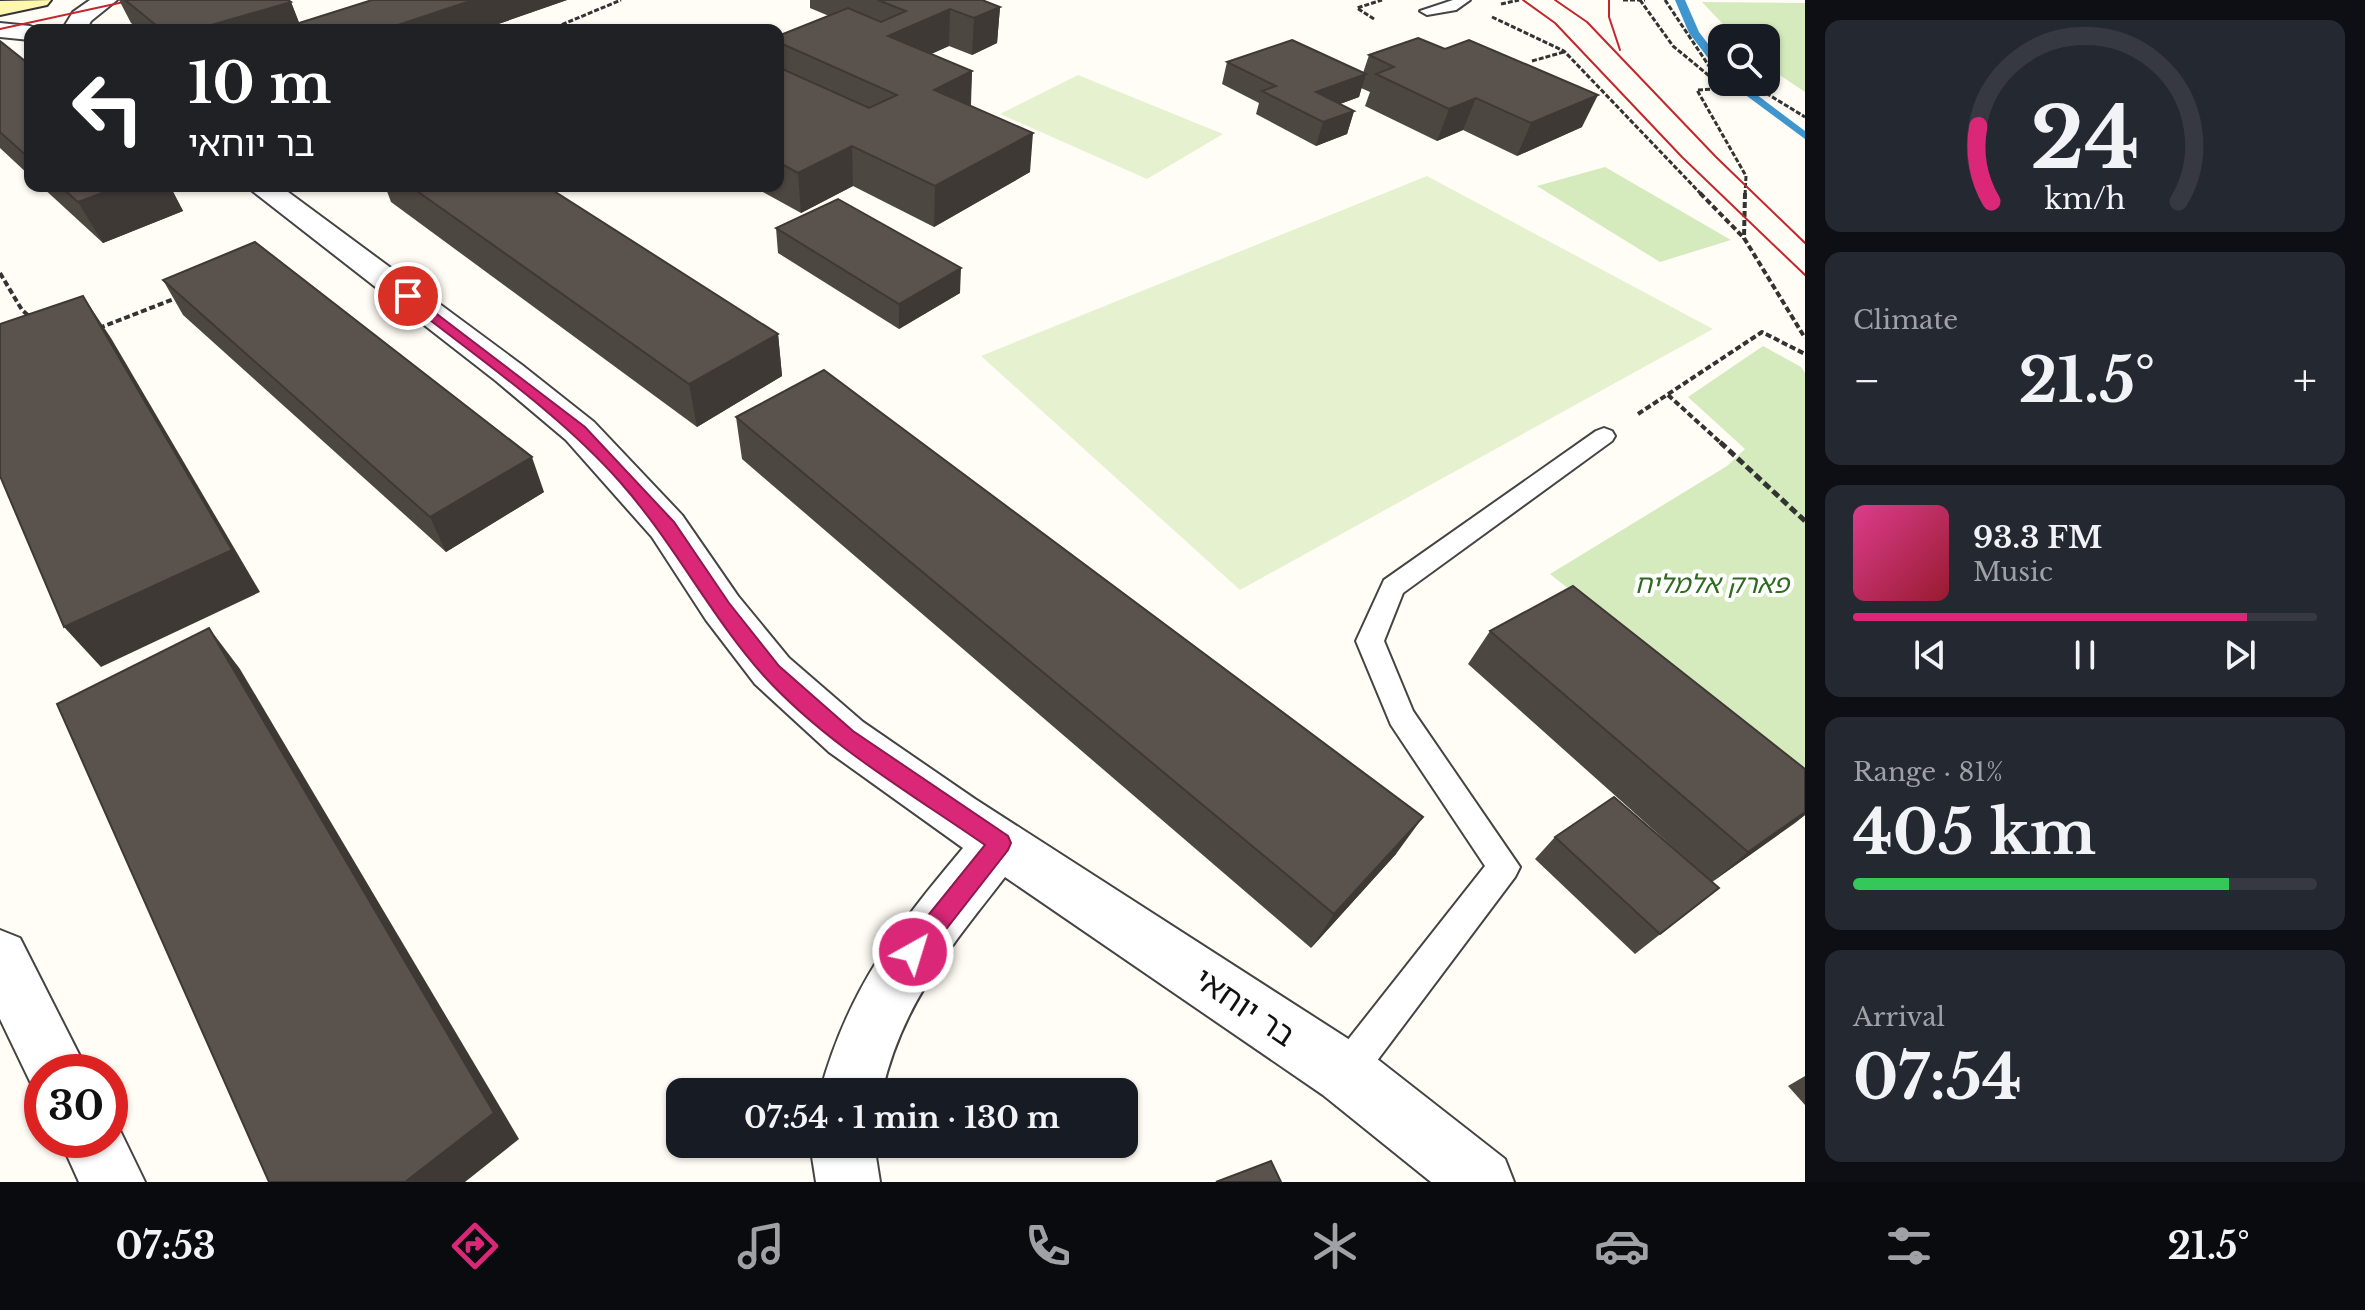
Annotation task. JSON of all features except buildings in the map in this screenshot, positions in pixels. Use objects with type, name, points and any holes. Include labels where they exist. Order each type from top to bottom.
[{"type":"main road","points":[[0,8],[39,0]]},
{"type":"street","points":[[78,24],[85,13],[105,0]]},
{"type":"street","points":[[0,30],[24,32]]},
{"type":"street","name":"בר יוחאי","points":[[269,192],[509,373],[580,431],[667,526],[722,608],[772,671],[846,737],[1345,1073],[1482,1182]]},
{"type":"street","points":[[853,1078],[857,1058],[896,974],[1000,843]]},
{"type":"street","points":[[0,958],[49,1054]]},
{"type":"street","points":[[101,1158],[113,1182]]},
{"type":"street","points":[[844,1158],[848,1182]]},
{"type":"lane","points":[[1427,11],[1451,7],[1463,0]]},
{"type":"lane","points":[[1345,1073],[1504,867],[1401,717],[1370,641],[1393,587],[1604,436]]},
{"type":"path","points":[[563,24],[621,0]]},
{"type":"path","points":[[1374,19],[1357,8],[1379,5],[1382,0]]},
{"type":"path","points":[[1623,0],[1643,0],[1673,46],[1708,75]]},
{"type":"path","points":[[1665,0],[1708,64]]},
{"type":"path","points":[[1487,14],[1564,51],[1597,86],[1597,90],[1744,238],[1805,338]]},
{"type":"path","points":[[1532,61],[1564,51]]},
{"type":"path","points":[[1708,90],[1697,90],[1746,176],[1744,238]]},
{"type":"path","points":[[1771,96],[1805,117]]},
{"type":"path","points":[[0,273],[22,310],[32,318]]},
{"type":"path","points":[[92,331],[182,296]]},
{"type":"path","points":[[1604,436],[1762,332],[1805,354]]},
{"type":"path","points":[[1668,395],[1805,521]]},
{"type":"green space","points":[[1702,2],[1805,3],[1805,92],[1780,75],[1780,24],[1723,24]]},
{"type":"green space","points":[[1078,75],[1223,134],[1147,179],[1000,114]]},
{"type":"green space","points":[[1605,167],[1731,240],[1660,262],[1537,186]]},
{"type":"green space","points":[[1427,176],[1713,329],[1240,590],[981,356]]},
{"type":"green space","name":"פארק אלמליח","points":[[1763,346],[1801,367],[1805,373],[1805,778],[1550,574],[1727,466],[1745,449],[1688,397]]},
{"type":"waterway","points":[[1680,0],[1694,33],[1708,51]]},
{"type":"waterway","points":[[1752,96],[1805,136]]},
{"type":"tram line","points":[[0,29],[133,0]]},
{"type":"tram line","points":[[1523,0],[1555,23],[1682,157],[1805,275]]},
{"type":"tram line","points":[[1555,0],[1587,22],[1716,157],[1805,243]]},
{"type":"tram line","points":[[1609,0],[1609,17],[1620,50]]},
{"type":"route","points":[[408,296],[580,431],[624,476],[667,526],[722,608],[772,671],[846,737],[1000,843],[913,952]]}]
